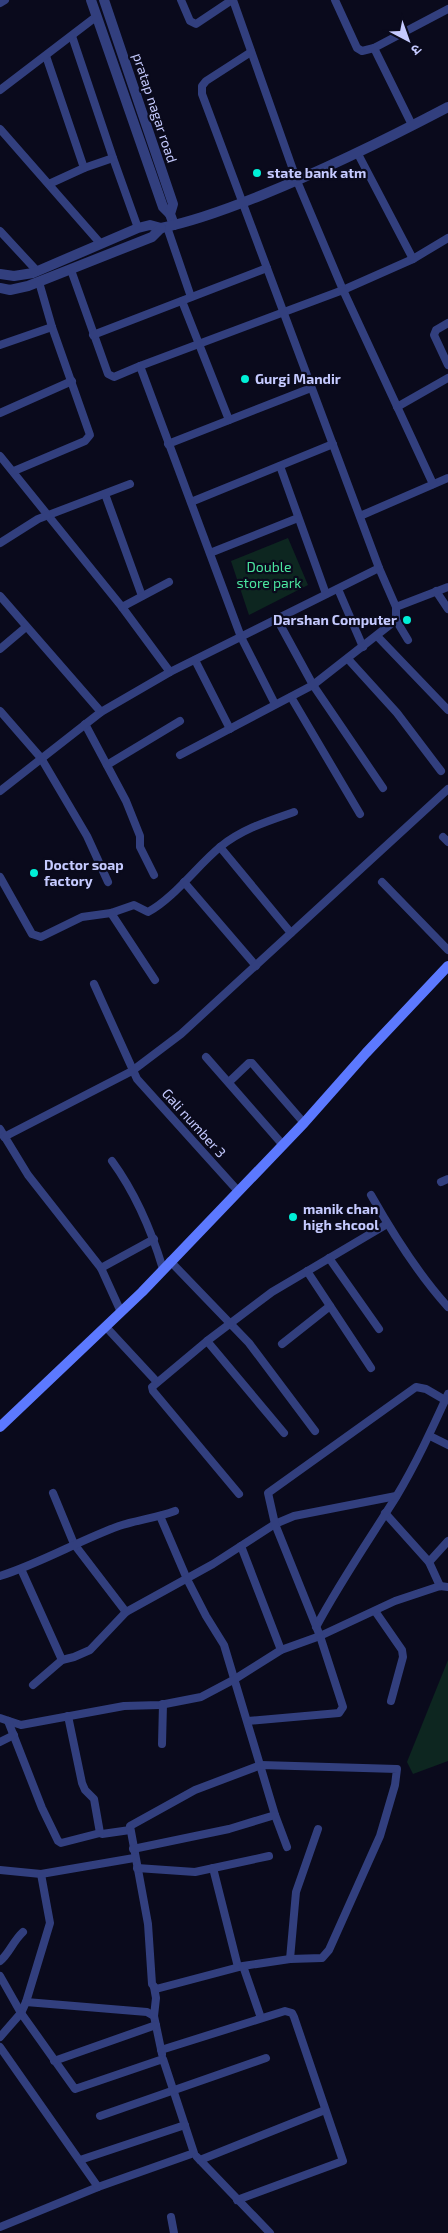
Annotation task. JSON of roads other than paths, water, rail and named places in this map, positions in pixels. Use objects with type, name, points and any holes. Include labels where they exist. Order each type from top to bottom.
[{"type":"main road","points":[[0,1427],[121,1312],[304,1123],[366,1053],[448,966]]},
{"type":"street","points":[[0,3],[4,0]]},
{"type":"street","points":[[91,0],[163,207],[170,214]]},
{"type":"street","name":"pratap nagar road","points":[[104,0],[172,204],[168,227]]},
{"type":"street","points":[[181,0],[190,21],[196,24],[233,0],[297,181],[343,290],[434,484]]},
{"type":"street","points":[[335,0],[357,48],[362,51],[374,48],[448,9]]},
{"type":"street","points":[[0,90],[97,16]]},
{"type":"street","points":[[72,36],[112,158],[138,228]]},
{"type":"street","points":[[374,48],[412,125]]},
{"type":"street","points":[[251,52],[206,81],[202,86],[202,94],[332,444],[379,568],[396,607],[396,620],[408,640]]},
{"type":"street","points":[[46,56],[84,168]]},
{"type":"street","points":[[0,274],[38,277],[71,270],[152,237],[168,227],[242,203],[297,181],[358,154],[412,125],[447,109]]},
{"type":"street","points":[[0,129],[100,243]]},
{"type":"street","points":[[358,154],[413,259]]},
{"type":"street","points":[[49,184],[112,158]]},
{"type":"street","points":[[0,288],[10,290],[100,243],[138,228],[150,225],[168,227]]},
{"type":"street","points":[[168,227],[191,297]]},
{"type":"street","points":[[0,231],[38,277],[52,327],[90,435],[89,439],[14,471]]},
{"type":"street","points":[[71,270],[93,335],[110,376],[114,377],[343,290],[413,259],[448,238]]},
{"type":"street","points":[[93,335],[267,268]]},
{"type":"street","points":[[182,301],[229,420]]},
{"type":"street","points":[[448,323],[436,330],[434,335],[448,365]]},
{"type":"street","points":[[0,345],[52,327]]},
{"type":"street","points":[[140,366],[241,637],[275,704]]},
{"type":"street","points":[[397,407],[448,378]]},
{"type":"street","points":[[0,413],[72,381]]},
{"type":"street","points":[[168,444],[311,388]]},
{"type":"street","points":[[192,502],[332,444]]},
{"type":"street","points":[[0,456],[50,515],[170,672]]},
{"type":"street","points":[[280,466],[326,594]]},
{"type":"street","points":[[360,516],[448,478]]},
{"type":"street","points":[[0,543],[38,519],[130,484]]},
{"type":"street","points":[[105,494],[142,596]]},
{"type":"street","points":[[210,553],[298,518]]},
{"type":"street","points":[[0,791],[101,712],[170,672],[379,568]]},
{"type":"street","points":[[122,607],[170,582]]},
{"type":"street","points":[[396,607],[448,587]]},
{"type":"street","points":[[338,589],[363,647]]},
{"type":"street","points":[[436,591],[448,609]]},
{"type":"street","points":[[0,596],[101,712]]},
{"type":"street","points":[[277,619],[313,685],[383,788]]},
{"type":"street","points":[[180,754],[230,730],[313,685],[396,620]]},
{"type":"street","points":[[0,649],[26,627]]},
{"type":"street","points":[[377,636],[448,710]]},
{"type":"street","points":[[348,659],[397,713],[441,771]]},
{"type":"street","points":[[196,660],[230,730]]},
{"type":"street","points":[[291,697],[360,814]]},
{"type":"street","points":[[0,711],[41,758],[87,836],[108,882]]},
{"type":"street","points":[[107,765],[152,735],[180,721]]},
{"type":"street","points":[[85,724],[126,801],[140,836],[140,847],[154,875]]},
{"type":"street","points":[[121,1312],[101,1268],[28,1175],[2,1133],[130,1066],[181,1034],[448,789]]},
{"type":"street","points":[[0,877],[35,937],[41,937],[82,917],[110,913],[134,905],[148,912],[184,882],[220,847],[242,831],[294,812]]},
{"type":"street","points":[[220,847],[291,933]]},
{"type":"street","points":[[184,882],[256,966]]},
{"type":"street","points":[[382,882],[448,950]]},
{"type":"street","points":[[110,913],[155,980]]},
{"type":"street","name":"Gali number 3","points":[[94,984],[130,1066],[238,1191]]},
{"type":"street","points":[[206,1058],[283,1145]]},
{"type":"street","points":[[229,1082],[249,1063],[252,1063],[304,1123]]},
{"type":"street","points":[[112,1161],[136,1197],[166,1265],[232,1323],[264,1361],[315,1431]]},
{"type":"street","points":[[371,1195],[387,1224],[434,1291],[448,1307]]},
{"type":"street","points":[[239,1494],[153,1391],[152,1387],[207,1341],[272,1292],[387,1224]]},
{"type":"street","points":[[101,1268],[154,1239]]},
{"type":"street","points":[[329,1258],[379,1329]]},
{"type":"street","points":[[307,1271],[371,1368]]},
{"type":"street","points":[[282,1344],[330,1306]]},
{"type":"street","points":[[106,1327],[157,1382]]},
{"type":"street","points":[[207,1341],[284,1433]]},
{"type":"street","points":[[248,1721],[339,1713],[342,1704],[320,1636],[316,1627],[275,1524],[268,1493],[416,1387],[447,1397],[430,1436],[396,1496],[334,1593],[316,1627]]},
{"type":"street","points":[[430,1436],[448,1445]]},
{"type":"street","points":[[52,1493],[74,1544],[126,1612]]},
{"type":"street","points":[[33,1685],[62,1660],[90,1650],[126,1612],[187,1578],[275,1524],[294,1516],[396,1496]]},
{"type":"street","points":[[0,1576],[21,1569],[74,1544],[120,1526],[175,1511]]},
{"type":"street","points":[[0,1718],[21,1725],[124,1706],[163,1704],[201,1697],[235,1679],[281,1650],[320,1636],[396,1601],[444,1586],[429,1562],[385,1513]]},
{"type":"street","points":[[160,1516],[187,1578],[206,1616],[224,1645],[262,1765],[275,1815],[287,1847]]},
{"type":"street","points":[[429,1562],[448,1541]]},
{"type":"street","points":[[241,1546],[281,1650]]},
{"type":"street","points":[[21,1569],[62,1660]]},
{"type":"street","points":[[375,1611],[402,1650],[403,1657],[391,1700]]},
{"type":"street","points":[[162,1744],[163,1704]]},
{"type":"street","points":[[68,1716],[82,1783],[85,1790],[94,1799],[100,1833]]},
{"type":"street","points":[[8,1721],[42,1808],[58,1841],[61,1843],[100,1833],[130,1830]]},
{"type":"street","points":[[0,1742],[14,1735]]},
{"type":"street","points":[[154,1987],[159,1989],[241,1966],[290,1959],[322,1958],[329,1950],[380,1836],[395,1785],[397,1770],[394,1767],[262,1765],[195,1790],[132,1824],[130,1830],[148,1924],[152,1984],[156,1998],[154,2016],[163,2059],[184,2125],[194,2153],[269,2233]]},
{"type":"street","points":[[133,1849],[229,1829],[275,1815]]},
{"type":"street","points":[[290,1959],[296,1892],[318,1829]]},
{"type":"street","points":[[137,1868],[160,1868],[188,1872],[269,1856]]},
{"type":"street","points":[[0,1870],[41,1874],[134,1858]]},
{"type":"street","points":[[213,1868],[241,1966],[261,2018]]},
{"type":"street","points":[[0,2037],[21,2013],[26,2002],[50,1923],[41,1874]]},
{"type":"street","points":[[0,1961],[23,1932]]},
{"type":"street","points":[[0,1976],[21,2013],[73,2088],[76,2089],[163,2059]]},
{"type":"street","points":[[26,2002],[147,2012],[154,2016]]},
{"type":"street","points":[[161,2050],[285,2011],[292,2013],[344,2161],[237,2200]]},
{"type":"street","points":[[54,2061],[156,2025]]},
{"type":"street","points":[[0,2047],[98,2187]]},
{"type":"street","points":[[100,2116],[174,2092],[266,2058]]},
{"type":"street","points":[[200,2160],[325,2110]]},
{"type":"street","points":[[80,2160],[184,2125]]},
{"type":"street","points":[[0,2227],[98,2187],[194,2153]]},
{"type":"street","points":[[171,2216],[174,2233]]},
{"type":"place","name":"state bank atm","points":[[257,173]]},
{"type":"place","name":"Gurgi Mandir","points":[[245,379]]},
{"type":"place","name":"Darshan Computer","points":[[407,620]]},
{"type":"place","name":"Doctor soap factory","points":[[34,873]]},
{"type":"place","name":"manik chan high shcool","points":[[293,1217]]},
{"type":"park label","name":"Double store park","points":[[269,576]]}]
